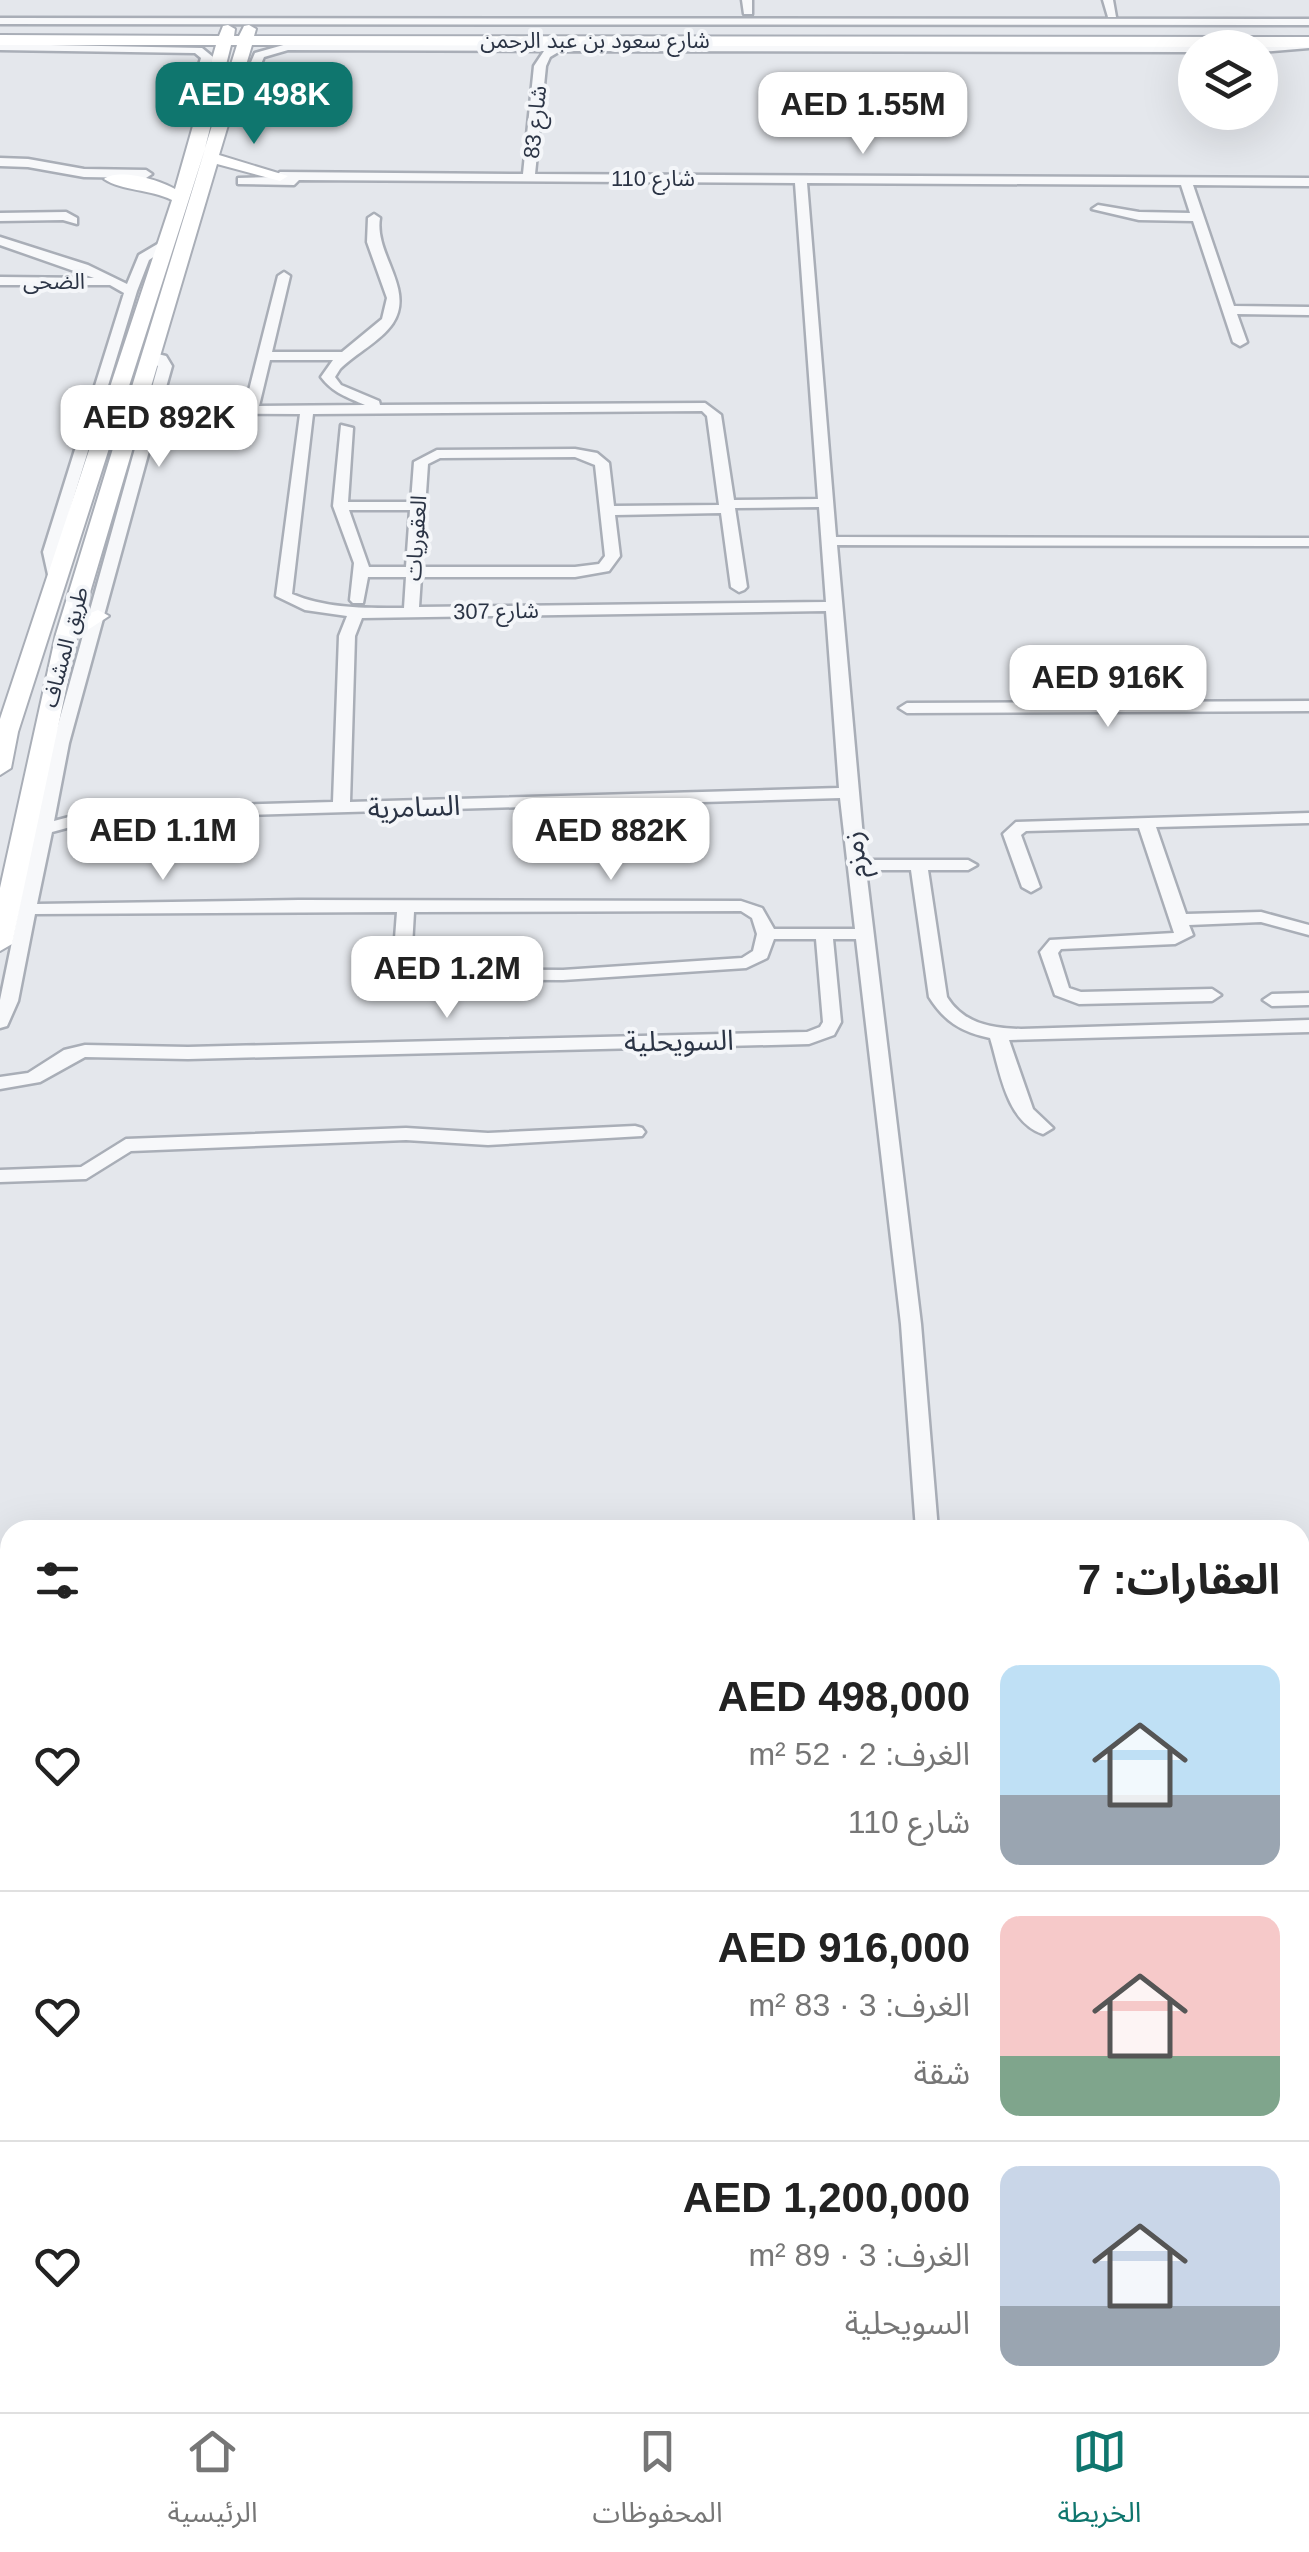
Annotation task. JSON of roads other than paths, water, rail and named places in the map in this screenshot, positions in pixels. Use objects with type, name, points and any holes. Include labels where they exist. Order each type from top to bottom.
[{"type":"main road","points":[[52,21],[86,28]]},
{"type":"main road","points":[[638,29],[676,22]]},
{"type":"main road","points":[[1232,22],[1271,29]]},
{"type":"main road","name":"شارع سعود بن عبد الرحمن","points":[[0,28],[461,34],[542,29],[1271,29],[1309,35]]},
{"type":"main road","points":[[26,40],[235,32]]},
{"type":"main road","name":"شارع سعود بن عبد الرحمن","points":[[0,44],[235,32],[400,40],[1178,45]]},
{"type":"main road","name":"طريق المشاف","points":[[0,944],[67,634],[150,354],[235,32]]},
{"type":"main road","name":"شارع سعود بن عبد الرحمن","points":[[1278,38],[1309,35]]},
{"type":"main road","points":[[79,47],[121,40]]},
{"type":"main road","points":[[400,40],[443,48]]},
{"type":"main road","points":[[694,48],[727,40]]},
{"type":"main road","points":[[146,174],[205,153],[280,176]]},
{"type":"main road","points":[[112,178],[158,186],[188,201],[242,181]]},
{"type":"main road","name":"طريق المشاف","points":[[1,762],[4,728],[58,579],[165,245],[188,201]]},
{"type":"main road","points":[[129,299],[141,321]]},
{"type":"main road","points":[[67,634],[98,616]]},
{"type":"main road","points":[[0,699],[25,676]]},
{"type":"street","points":[[1108,0],[1112,15]]},
{"type":"street","points":[[726,22],[748,6],[770,22]]},
{"type":"street","points":[[1095,22],[1112,15],[1137,22]]},
{"type":"street","name":"شارع سعود بن عبد الرحمن","points":[[0,20],[181,21],[235,32],[316,21],[1232,22],[1309,35]]},
{"type":"street","points":[[1278,44],[1309,35]]},
{"type":"street","name":"شارع سعود بن عبد الرحمن","points":[[0,44],[198,50],[207,57],[197,91],[220,99],[243,92],[255,58],[270,50],[1178,45]]},
{"type":"street","name":"شارع 83","points":[[522,48],[538,55],[540,66],[529,178]]},
{"type":"street","name":"شارع 83","points":[[540,66],[545,55],[557,48]]},
{"type":"street","points":[[0,163],[28,162],[84,173],[146,174]]},
{"type":"street","points":[[0,163],[112,178]]},
{"type":"street","name":"شارع 110","points":[[280,176],[1309,180]]},
{"type":"street","name":"شارع 110","points":[[242,181],[451,178]]},
{"type":"street","name":"زمزم","points":[[801,178],[848,794],[911,1324],[926,1520]]},
{"type":"street","points":[[1185,179],[1240,342]]},
{"type":"street","points":[[1098,209],[1139,216],[1198,217]]},
{"type":"street","points":[[72,221],[66,216],[5,218],[0,242],[84,268],[108,282]]},
{"type":"street","points":[[374,218],[372,240],[391,290],[393,309],[381,328],[330,370],[329,382],[358,399],[391,409]]},
{"type":"street","name":"طريق المشاف","points":[[58,579],[50,552],[137,272],[147,254],[165,245]]},
{"type":"street","name":"الضحى","points":[[0,281],[108,282],[137,272]]},
{"type":"street","points":[[251,410],[284,276]]},
{"type":"street","name":"الضحى","points":[[108,282],[129,299]]},
{"type":"street","points":[[1230,310],[1309,310]]},
{"type":"street","name":"طريق المشاف","points":[[0,1022],[7,1010],[61,743],[166,366],[150,354]]},
{"type":"street","points":[[264,356],[344,356]]},
{"type":"street","points":[[155,399],[178,408],[251,410],[690,404],[705,407],[714,415],[738,587]]},
{"type":"street","points":[[149,421],[178,408]]},
{"type":"street","name":"شارع 307","points":[[307,410],[284,596],[310,607],[357,606],[411,612],[834,606]]},
{"type":"street","points":[[340,809],[348,628],[357,606],[362,572],[360,554],[346,530],[340,506],[346,428]]},
{"type":"street","name":"العقوريات","points":[[411,612],[423,459],[437,454],[584,454],[602,463],[606,504]]},
{"type":"street","points":[[362,572],[596,570],[612,560],[606,504],[826,503]]},
{"type":"street","points":[[340,506],[418,506]]},
{"type":"street","points":[[830,542],[1309,542]]},
{"type":"street","points":[[906,708],[1309,706]]},
{"type":"street","name":"السامرية","points":[[51,798],[71,809],[100,814],[848,794]]},
{"type":"street","name":"السامرية","points":[[45,830],[100,814]]},
{"type":"street","points":[[1031,887],[1012,834],[1015,829],[1145,821],[1309,818]]},
{"type":"street","points":[[1145,821],[1185,933],[1179,939],[1052,946],[1049,952],[1061,991],[1079,998],[1212,995]]},
{"type":"street","points":[[856,865],[968,865]]},
{"type":"street","points":[[919,865],[938,997],[944,1010],[958,1021],[998,1034],[1309,1026]]},
{"type":"street","points":[[28,909],[299,905],[741,906],[754,908],[763,918],[766,934],[761,954],[746,963],[563,975],[433,977],[410,974],[402,965],[406,907]]},
{"type":"street","points":[[1181,920],[1272,918],[1309,930]]},
{"type":"street","points":[[766,934],[864,934]]},
{"type":"street","name":"السويحلية","points":[[6,1079],[39,1075],[71,1054],[93,1050],[203,1053],[809,1038],[827,1030],[832,1022],[824,934]]},
{"type":"street","points":[[1272,1000],[1309,999]]},
{"type":"street","points":[[998,1034],[1024,1112],[1043,1128]]},
{"type":"street","points":[[0,1176],[86,1173],[126,1145],[406,1134],[488,1140],[635,1132]]}]
